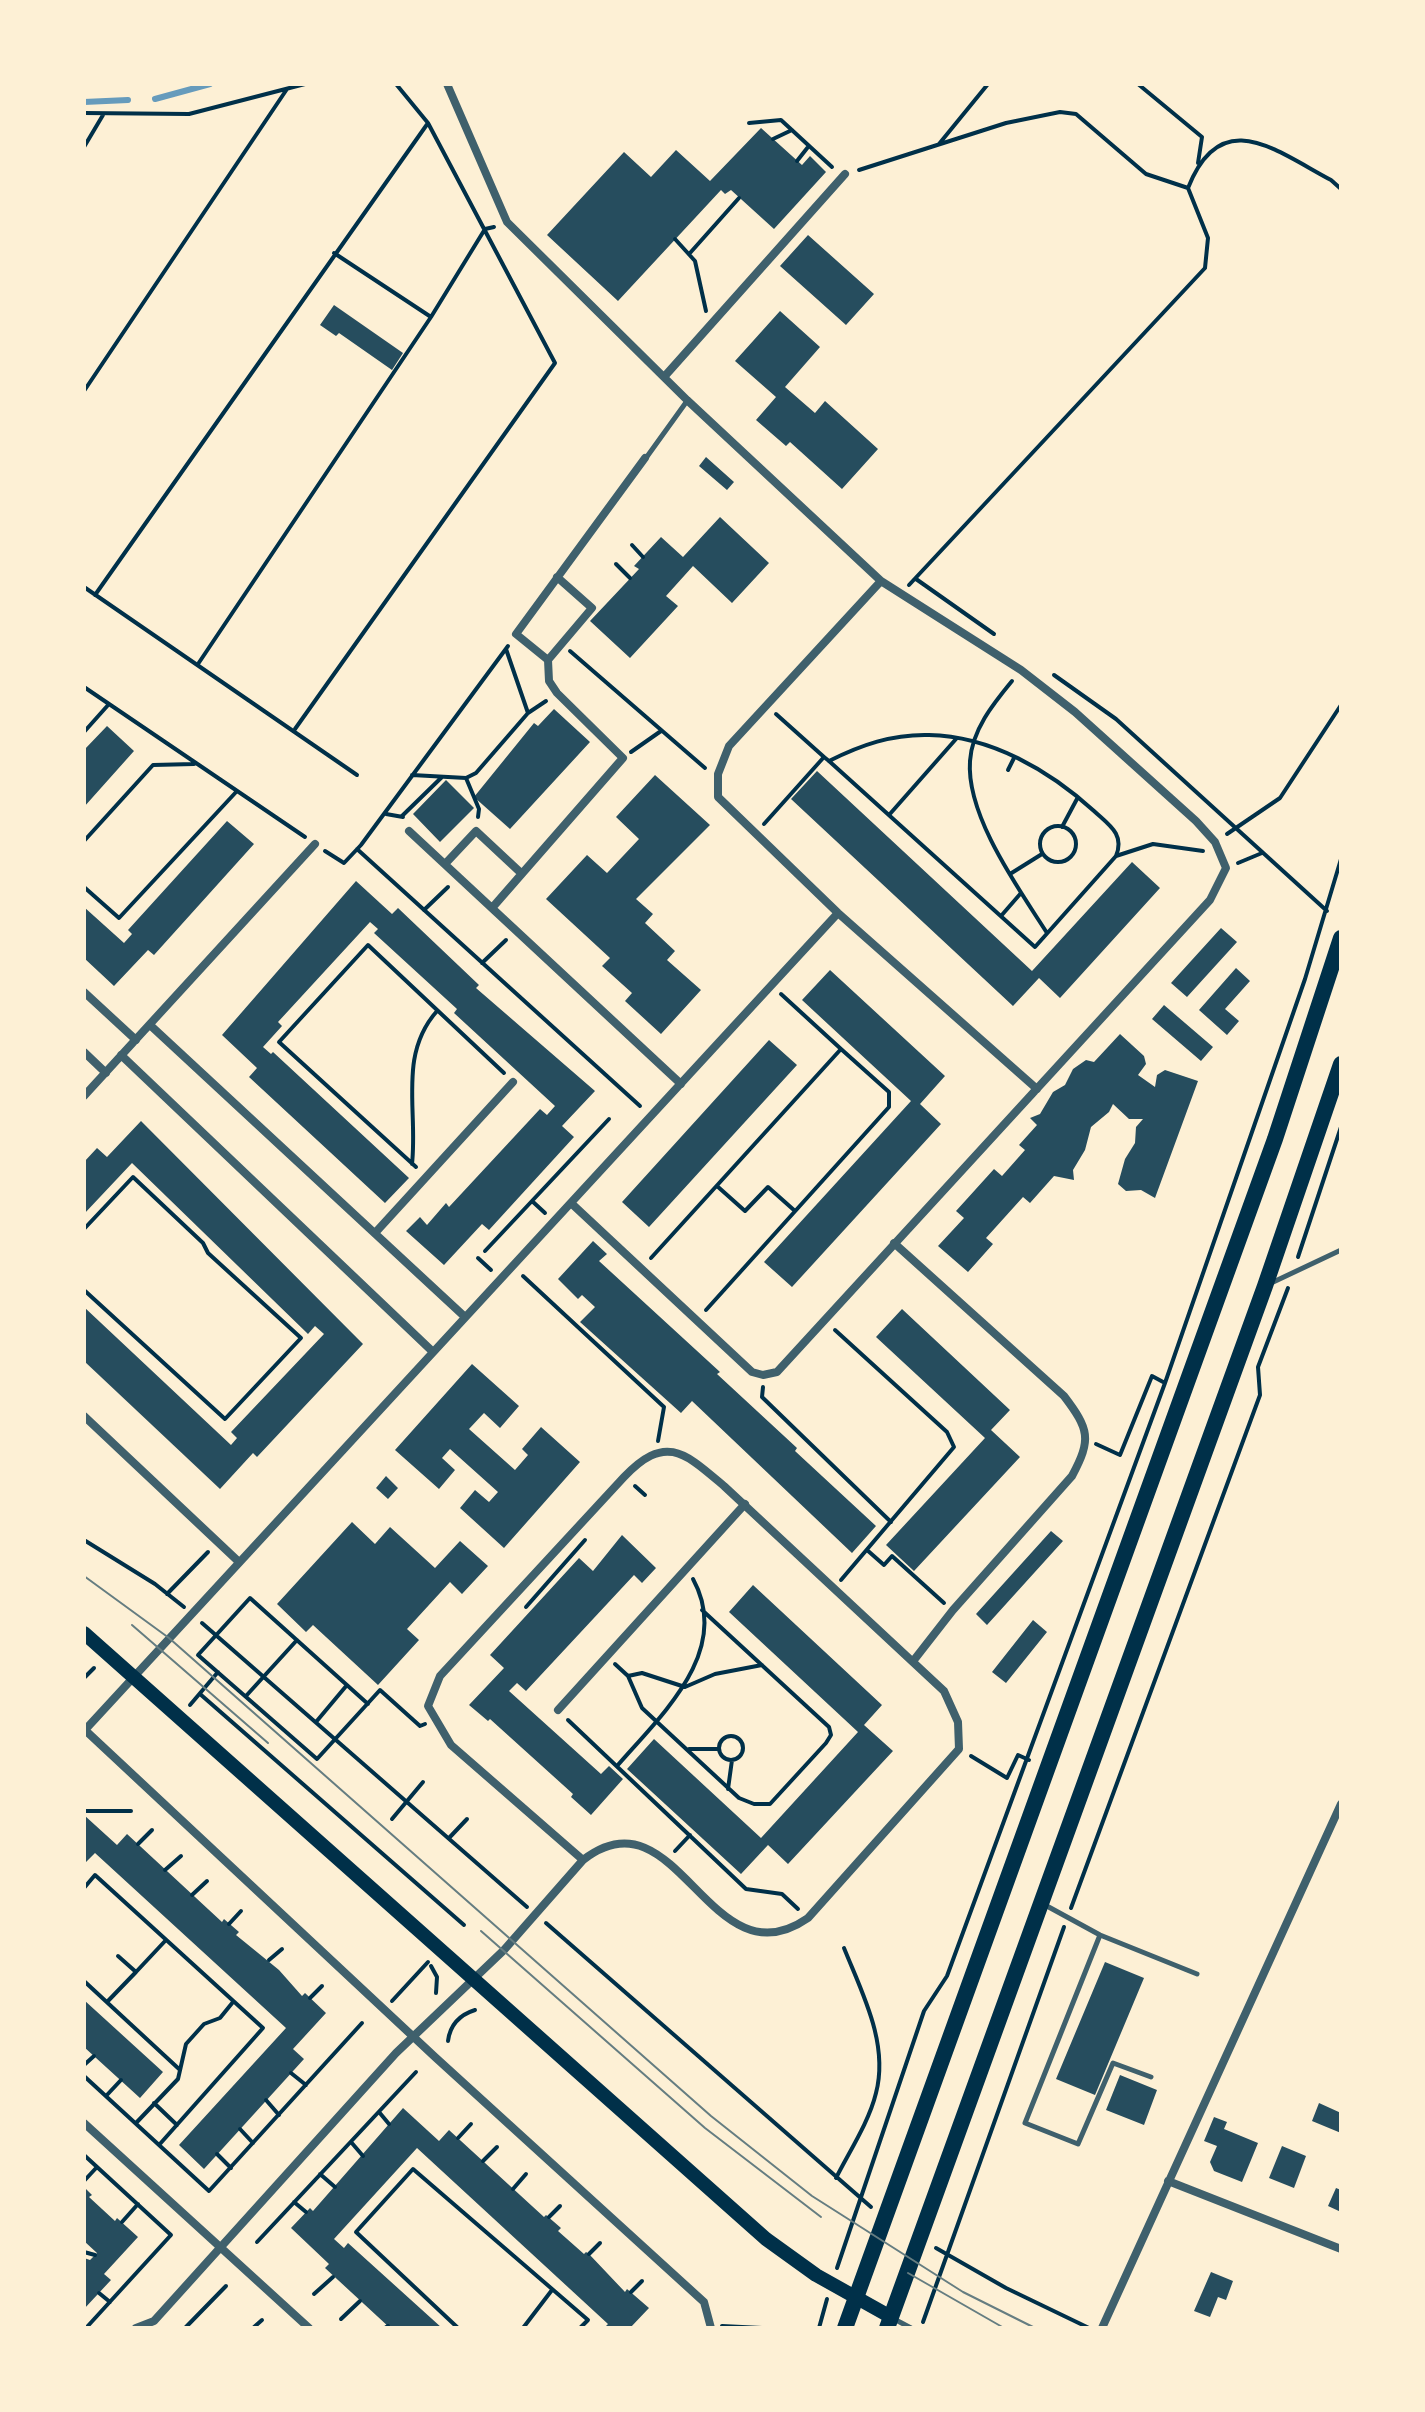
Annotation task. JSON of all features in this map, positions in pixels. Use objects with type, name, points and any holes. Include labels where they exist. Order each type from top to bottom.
[{"type":"main road","points":[[845,2328],[1275,1139],[1341,938]]},
{"type":"main road","points":[[84,1633],[477,1978],[766,2239],[889,2322],[1265,1286],[1341,1064]]},
{"type":"street","points":[[447,84],[507,222],[687,400],[881,581],[1021,670],[1075,712],[1215,842],[1226,868],[1210,900],[777,1372],[763,1375],[752,1372],[571,1203]]},
{"type":"street","points":[[664,377],[844,176]]},
{"type":"street","points":[[548,660],[516,634],[645,458]]},
{"type":"street","points":[[492,908],[623,758],[557,693],[549,681],[548,660],[592,608],[557,577]]},
{"type":"street","points":[[881,581],[729,746],[718,774],[718,797],[838,913],[1037,1089]]},
{"type":"street","points":[[409,831],[681,1084]]},
{"type":"street","points":[[445,864],[476,831],[521,873]]},
{"type":"street","points":[[84,1096],[315,844]]},
{"type":"street","points":[[711,2327],[704,2302],[84,1730],[838,913]]},
{"type":"street","points":[[84,992],[136,1040]]},
{"type":"street","points":[[150,1025],[465,1317]]},
{"type":"street","points":[[84,1052],[106,1073]]},
{"type":"street","points":[[121,1055],[432,1351]]},
{"type":"street","points":[[375,1233],[513,1082]]},
{"type":"street","points":[[894,1243],[1064,1396],[1084,1422],[1086,1440],[1086,1450],[1072,1476],[953,1610],[914,1660]]},
{"type":"street","points":[[84,1416],[239,1562]]},
{"type":"street","points":[[136,2328],[154,2321],[413,2036],[477,1978],[583,1860],[599,1848],[625,1840],[648,1849],[737,1924],[756,1934],[775,1934],[808,1918],[959,1749],[954,1707],[944,1691],[914,1660],[745,1504],[692,1459],[668,1449],[656,1450],[638,1463],[440,1676],[428,1706],[451,1745],[583,1860]]},
{"type":"street","points":[[558,1710],[745,1504]]},
{"type":"street","points":[[1102,2328],[1341,1804]]},
{"type":"street","points":[[84,2123],[309,2328]]},
{"type":"street","points":[[1168,2181],[1341,2249]]},
{"type":"lane","points":[[645,458],[687,400]]},
{"type":"lane","points":[[1265,1286],[1292,1276],[1341,1250]]},
{"type":"lane","points":[[1040,1903],[1100,1935],[1197,1974]]},
{"type":"lane","points":[[1100,1935],[1025,2123],[1078,2144],[1113,2063],[1151,2077]]},
{"type":"lane","points":[[889,2322],[911,2328]]},
{"type":"path","points":[[84,113],[189,114],[305,84]]},
{"type":"path","points":[[295,729],[555,363],[428,123],[396,84]]},
{"type":"path","points":[[937,145],[988,84]]},
{"type":"path","points":[[903,593],[1205,268],[1208,238],[1188,188],[1198,164],[1202,137],[1138,84]]},
{"type":"path","points":[[84,391],[287,89]]},
{"type":"path","points":[[749,123],[781,120],[844,176],[1006,123],[1060,112],[1076,114],[1146,174],[1188,188]]},
{"type":"path","points":[[84,147],[103,115]]},
{"type":"path","points":[[95,595],[428,123]]},
{"type":"path","points":[[773,139],[792,130]]},
{"type":"path","points":[[1198,164],[1232,139],[1253,139],[1331,180],[1341,189]]},
{"type":"path","points":[[797,161],[809,146]]},
{"type":"path","points":[[690,253],[739,198]]},
{"type":"path","points":[[198,664],[431,317],[485,229]]},
{"type":"path","points":[[675,239],[695,261],[709,326]]},
{"type":"path","points":[[334,253],[431,317]]},
{"type":"path","points":[[632,545],[643,557]]},
{"type":"path","points":[[616,564],[630,578]]},
{"type":"path","points":[[84,587],[295,729],[357,775]]},
{"type":"path","points":[[84,687],[344,863],[516,634]]},
{"type":"path","points":[[562,643],[700,767],[718,774]]},
{"type":"path","points":[[506,649],[528,713]]},
{"type":"path","points":[[1021,670],[993,705],[974,743],[970,761],[972,785],[984,822],[1010,874],[1047,933]]},
{"type":"path","points":[[412,775],[466,778],[476,773],[528,713],[557,693]]},
{"type":"path","points":[[84,732],[109,704]]},
{"type":"path","points":[[1215,842],[1280,798],[1341,705]]},
{"type":"path","points":[[768,706],[1035,947],[1116,856],[1153,844],[1219,853]]},
{"type":"path","points":[[623,758],[661,731]]},
{"type":"path","points":[[754,834],[826,759],[896,736],[932,734],[974,743],[1038,768],[1078,797],[1119,837],[1116,856]]},
{"type":"path","points":[[889,815],[956,739]]},
{"type":"path","points":[[1008,770],[1014,757]]},
{"type":"path","points":[[84,841],[153,765],[197,764]]},
{"type":"path","points":[[402,816],[442,777]]},
{"type":"path","points":[[466,778],[479,809],[476,831]]},
{"type":"path","points":[[84,887],[119,918],[237,791]]},
{"type":"path","points":[[1042,854],[1040,842],[1045,831],[1062,827],[1078,797]]},
{"type":"path","points":[[1042,854],[1057,862],[1072,856],[1075,839],[1062,827]]},
{"type":"path","points":[[357,849],[651,1116]]},
{"type":"path","points":[[1226,868],[1262,853]]},
{"type":"path","points":[[1010,874],[1042,854]]},
{"type":"path","points":[[819,2328],[924,2011],[947,1976],[1029,1760],[1165,1383],[1305,979],[1341,859]]},
{"type":"path","points":[[424,910],[459,877]]},
{"type":"path","points":[[1001,916],[1021,893]]},
{"type":"path","points":[[482,963],[516,930]]},
{"type":"path","points":[[426,1177],[279,1042],[368,945],[513,1082]]},
{"type":"path","points":[[696,1320],[889,1107],[889,1092],[771,985]]},
{"type":"path","points":[[412,1164],[416,1130],[413,1050],[421,1031],[437,1011]]},
{"type":"path","points":[[642,1269],[841,1049]]},
{"type":"path","points":[[485,1251],[609,1119]]},
{"type":"path","points":[[920,2328],[1260,1395],[1258,1367],[1341,1127]]},
{"type":"path","points":[[84,1229],[133,1177],[301,1338],[225,1419],[84,1290]]},
{"type":"path","points":[[717,1186],[745,1211],[768,1187],[795,1211]]},
{"type":"path","points":[[512,1266],[664,1407],[656,1450]]},
{"type":"path","points":[[824,1321],[952,1440],[950,1455],[834,1588]]},
{"type":"path","points":[[763,1375],[762,1397],[891,1522]]},
{"type":"path","points":[[1086,1440],[1120,1455],[1152,1376],[1165,1383]]},
{"type":"path","points":[[84,1540],[167,1594],[208,1552]]},
{"type":"path","points":[[867,1550],[884,1565],[892,1556],[953,1610]]},
{"type":"path","points":[[617,1766],[685,1687],[696,1666],[702,1639],[702,1610],[698,1589],[687,1568]]},
{"type":"path","points":[[368,1704],[250,1598],[198,1655],[317,1759],[336,1740],[368,1704],[380,1690],[420,1726],[434,1720]]},
{"type":"path","points":[[702,1610],[762,1665],[829,1727],[831,1735],[770,1804],[754,1804],[728,1789],[642,1708],[628,1676],[642,1673],[685,1687],[715,1674],[762,1665]]},
{"type":"path","points":[[216,1635],[522,1902]]},
{"type":"path","points":[[246,1696],[297,1640]]},
{"type":"path","points":[[84,1678],[94,1668]]},
{"type":"path","points":[[190,1705],[218,1672]]},
{"type":"path","points":[[316,1722],[347,1685]]},
{"type":"path","points":[[200,1694],[464,1925]]},
{"type":"path","points":[[558,1710],[746,1889],[782,1894],[808,1918]]},
{"type":"path","points":[[728,1789],[732,1760],[742,1750],[738,1739],[724,1739],[719,1749],[722,1756],[732,1760]]},
{"type":"path","points":[[687,1749],[719,1749]]},
{"type":"path","points":[[959,1749],[1007,1778],[1018,1755],[1029,1760]]},
{"type":"path","points":[[392,1819],[423,1782]]},
{"type":"path","points":[[84,1811],[131,1811]]},
{"type":"path","points":[[449,1838],[467,1819]]},
{"type":"path","points":[[138,1844],[152,1830]]},
{"type":"path","points":[[665,1862],[690,1835]]},
{"type":"path","points":[[165,1870],[181,1856]]},
{"type":"path","points":[[84,1888],[95,1875],[263,2028],[261,2034],[159,2145]]},
{"type":"path","points":[[192,1895],[207,1881]]},
{"type":"path","points":[[229,1924],[241,1911]]},
{"type":"path","points":[[546,1922],[860,2200]]},
{"type":"path","points":[[107,2002],[166,1940]]},
{"type":"path","points":[[836,2179],[876,2093],[880,2052],[868,2005],[844,1948]]},
{"type":"path","points":[[269,1960],[282,1949]]},
{"type":"path","points":[[118,1956],[136,1972]]},
{"type":"path","points":[[392,2001],[430,1964],[439,1989],[431,1999]]},
{"type":"path","points":[[84,1981],[180,2069]]},
{"type":"path","points":[[310,1998],[322,1986]]},
{"type":"path","points":[[387,1996],[399,2006]]},
{"type":"path","points":[[136,2123],[178,2079],[186,2044],[204,2024],[220,2018],[233,2001]]},
{"type":"path","points":[[448,2041],[454,2024],[465,2013],[475,2010]]},
{"type":"path","points":[[84,2076],[209,2191],[362,2023]]},
{"type":"path","points":[[84,2065],[94,2056]]},
{"type":"path","points":[[257,2242],[416,2072]]},
{"type":"path","points":[[291,2073],[306,2085]]},
{"type":"path","points":[[106,2096],[121,2080]]},
{"type":"path","points":[[266,2100],[279,2115]]},
{"type":"path","points":[[154,2103],[177,2125]]},
{"type":"path","points":[[379,2112],[389,2124]]},
{"type":"path","points":[[458,2138],[471,2124]]},
{"type":"path","points":[[240,2129],[253,2143]]},
{"type":"path","points":[[351,2142],[363,2156]]},
{"type":"path","points":[[483,2161],[497,2147]]},
{"type":"path","points":[[217,2154],[231,2168]]},
{"type":"path","points":[[84,2155],[171,2235],[86,2328]]},
{"type":"path","points":[[84,2181],[97,2167]]},
{"type":"path","points":[[458,2328],[356,2232],[413,2169],[588,2320],[580,2328]]},
{"type":"path","points":[[320,2174],[335,2187]]},
{"type":"path","points":[[513,2189],[526,2174]]},
{"type":"path","points":[[294,2202],[306,2212]]},
{"type":"path","points":[[122,2222],[138,2204]]},
{"type":"path","points":[[549,2217],[560,2206]]},
{"type":"path","points":[[589,2254],[600,2243]]},
{"type":"path","points":[[84,2252],[95,2255]]},
{"type":"path","points":[[946,2254],[1006,2288],[1089,2328]]},
{"type":"path","points":[[314,2294],[333,2277]]},
{"type":"path","points":[[631,2292],[642,2281]]},
{"type":"path","points":[[185,2328],[226,2286]]},
{"type":"path","points":[[523,2328],[552,2290]]},
{"type":"path","points":[[99,2293],[110,2302]]},
{"type":"path","points":[[341,2319],[360,2301]]},
{"type":"path","points":[[253,2328],[262,2320]]},
{"type":"path","points":[[711,2327],[762,2328]]},
{"type":"building","points":[[761,128],[802,165],[810,156],[826,172],[774,229],[731,190],[725,194],[721,190],[618,301],[547,235],[624,152],[651,177],[676,150],[710,181]]},
{"type":"building","points":[[808,235],[874,294],[846,325],[780,266]]},
{"type":"building","points":[[334,305],[403,353],[392,370],[339,333],[336,336],[320,325]]},
{"type":"building","points":[[780,311],[820,347],[785,387],[815,413],[825,401],[878,449],[842,489],[790,442],[786,446],[756,420],[776,397],[735,361]]},
{"type":"building","points":[[706,457],[734,482],[727,490],[699,466]]},
{"type":"building","points":[[720,517],[769,563],[732,603],[693,566],[666,596],[678,606],[630,658],[590,621],[639,569],[634,566],[661,537],[683,557]]},
{"type":"building","points":[[554,709],[590,742],[510,829],[474,797],[534,723],[538,726]]},
{"type":"building","points":[[107,726],[134,751],[84,807],[84,750]]},
{"type":"building","points":[[817,771],[1032,971],[1132,862],[1160,888],[1060,998],[1039,978],[1013,1006],[791,799]]},
{"type":"building","points":[[655,775],[710,825],[636,899],[653,914],[645,923],[675,951],[667,960],[701,990],[661,1034],[625,1001],[632,993],[602,966],[610,958],[546,899],[587,855],[607,873],[639,839],[616,817]]},
{"type":"building","points":[[446,780],[474,808],[440,842],[413,814]]},
{"type":"building","points":[[227,821],[254,844],[154,955],[148,950],[114,986],[84,958],[84,907],[124,943],[132,934],[128,930]]},
{"type":"building","points":[[356,881],[392,914],[398,908],[479,985],[476,988],[595,1091],[562,1126],[574,1137],[489,1230],[482,1224],[444,1265],[406,1231],[420,1217],[427,1225],[446,1203],[449,1207],[540,1109],[547,1115],[555,1106],[454,1013],[457,1009],[374,933],[378,929],[370,922],[278,1022],[282,1026],[263,1047],[271,1054],[273,1052],[409,1178],[385,1203],[249,1077],[257,1068],[222,1035]]},
{"type":"building","points":[[1221,928],[1237,942],[1187,997],[1171,983]]},
{"type":"building","points":[[1236,968],[1250,981],[1225,1009],[1239,1021],[1227,1035],[1199,1010]]},
{"type":"building","points":[[830,970],[945,1076],[920,1104],[941,1124],[792,1287],[764,1262],[911,1101],[802,1000]]},
{"type":"building","points":[[1164,1005],[1213,1047],[1201,1061],[1152,1019]]},
{"type":"building","points":[[1120,1034],[1144,1056],[1146,1064],[1138,1075],[1155,1087],[1157,1075],[1165,1070],[1198,1081],[1155,1198],[1141,1190],[1126,1191],[1118,1184],[1125,1159],[1135,1143],[1136,1127],[1143,1119],[1129,1119],[1113,1104],[1109,1112],[1091,1127],[1085,1150],[1073,1170],[1074,1180],[1054,1176],[1030,1203],[1023,1197],[986,1238],[993,1244],[968,1272],[938,1246],[964,1218],[956,1211],[994,1169],[1002,1176],[1025,1150],[1019,1145],[1037,1125],[1030,1118],[1040,1114],[1053,1092],[1065,1085],[1073,1069],[1086,1060],[1094,1062]]},
{"type":"building","points":[[769,1040],[797,1065],[649,1227],[622,1202]]},
{"type":"building","points":[[141,1121],[363,1344],[257,1457],[253,1453],[220,1489],[84,1361],[84,1307],[231,1445],[237,1438],[231,1432],[324,1334],[315,1326],[308,1334],[132,1163],[84,1214],[84,1162],[97,1148],[107,1157]]},
{"type":"building","points":[[593,1241],[607,1254],[599,1261],[720,1372],[717,1374],[876,1526],[852,1553],[692,1401],[681,1413],[580,1322],[595,1307],[582,1295],[578,1299],[558,1279]]},
{"type":"building","points":[[902,1309],[1010,1410],[991,1430],[1020,1457],[914,1571],[886,1545],[985,1438],[876,1337]]},
{"type":"building","points":[[472,1364],[519,1406],[500,1428],[484,1413],[469,1429],[515,1470],[528,1455],[522,1449],[541,1427],[580,1462],[504,1548],[460,1508],[475,1490],[489,1502],[498,1492],[450,1449],[442,1458],[455,1470],[439,1489],[395,1450]]},
{"type":"building","points":[[386,1476],[398,1488],[388,1499],[376,1488]]},
{"type":"building","points":[[352,1522],[375,1544],[390,1527],[435,1568],[460,1541],[488,1566],[462,1594],[450,1582],[407,1629],[419,1640],[378,1685],[313,1625],[306,1632],[277,1604]]},
{"type":"building","points":[[1051,1531],[1063,1541],[987,1625],[976,1614]]},
{"type":"building","points":[[622,1535],[656,1568],[642,1583],[634,1575],[526,1691],[517,1683],[509,1691],[601,1774],[609,1766],[623,1779],[591,1815],[571,1797],[573,1794],[490,1719],[488,1721],[469,1705],[504,1668],[490,1655],[579,1558],[593,1571]]},
{"type":"building","points":[[753,1585],[882,1705],[864,1725],[893,1751],[788,1864],[768,1845],[741,1874],[627,1769],[654,1739],[761,1838],[858,1732],[729,1612]]},
{"type":"building","points":[[1033,1620],[1047,1632],[1006,1683],[992,1672]]},
{"type":"building","points":[[84,1815],[117,1845],[127,1834],[222,1922],[224,1919],[239,1932],[236,1935],[279,1970],[302,1996],[305,1993],[326,2013],[293,2049],[304,2059],[204,2169],[179,2145],[286,2028],[95,1853],[84,1864]]},
{"type":"building","points":[[1105,1962],[1144,1978],[1095,2095],[1056,2079]]},
{"type":"building","points":[[84,2000],[163,2072],[140,2098],[84,2047]]},
{"type":"building","points":[[1120,2075],[1157,2090],[1144,2125],[1106,2110]]},
{"type":"building","points":[[1319,2103],[1341,2113],[1341,2133],[1312,2121]]},
{"type":"building","points":[[403,2108],[439,2141],[449,2130],[544,2217],[546,2215],[561,2228],[558,2231],[584,2254],[589,2254],[625,2292],[627,2289],[649,2308],[630,2328],[604,2328],[608,2324],[417,2148],[334,2239],[344,2248],[348,2243],[442,2328],[390,2328],[325,2268],[329,2264],[291,2228],[310,2208],[313,2211]]},
{"type":"building","points":[[1214,2117],[1227,2122],[1224,2129],[1258,2143],[1242,2182],[1214,2171],[1210,2162],[1217,2146],[1204,2141]]},
{"type":"building","points":[[1282,2146],[1306,2156],[1294,2188],[1269,2178]]},
{"type":"building","points":[[84,2187],[92,2195],[89,2197],[138,2237],[104,2274],[111,2280],[84,2309],[84,2258],[90,2260],[97,2253],[84,2241]]},
{"type":"building","points":[[1336,2188],[1341,2190],[1341,2212],[1328,2206]]},
{"type":"building","points":[[1211,2272],[1233,2281],[1226,2300],[1218,2297],[1210,2317],[1194,2311]]},
{"type":"waterway","points":[[155,99],[210,84]]},
{"type":"waterway","points":[[84,102],[128,100]]},
{"type":"tram line","points":[[84,1576],[169,1638],[711,2116],[812,2196],[963,2292],[1035,2328]]},
{"type":"tram line","points":[[132,1625],[268,1743]]},
{"type":"tram line","points":[[481,1931],[705,2128],[821,2217]]},
{"type":"tram line","points":[[908,2273],[1004,2328]]}]
